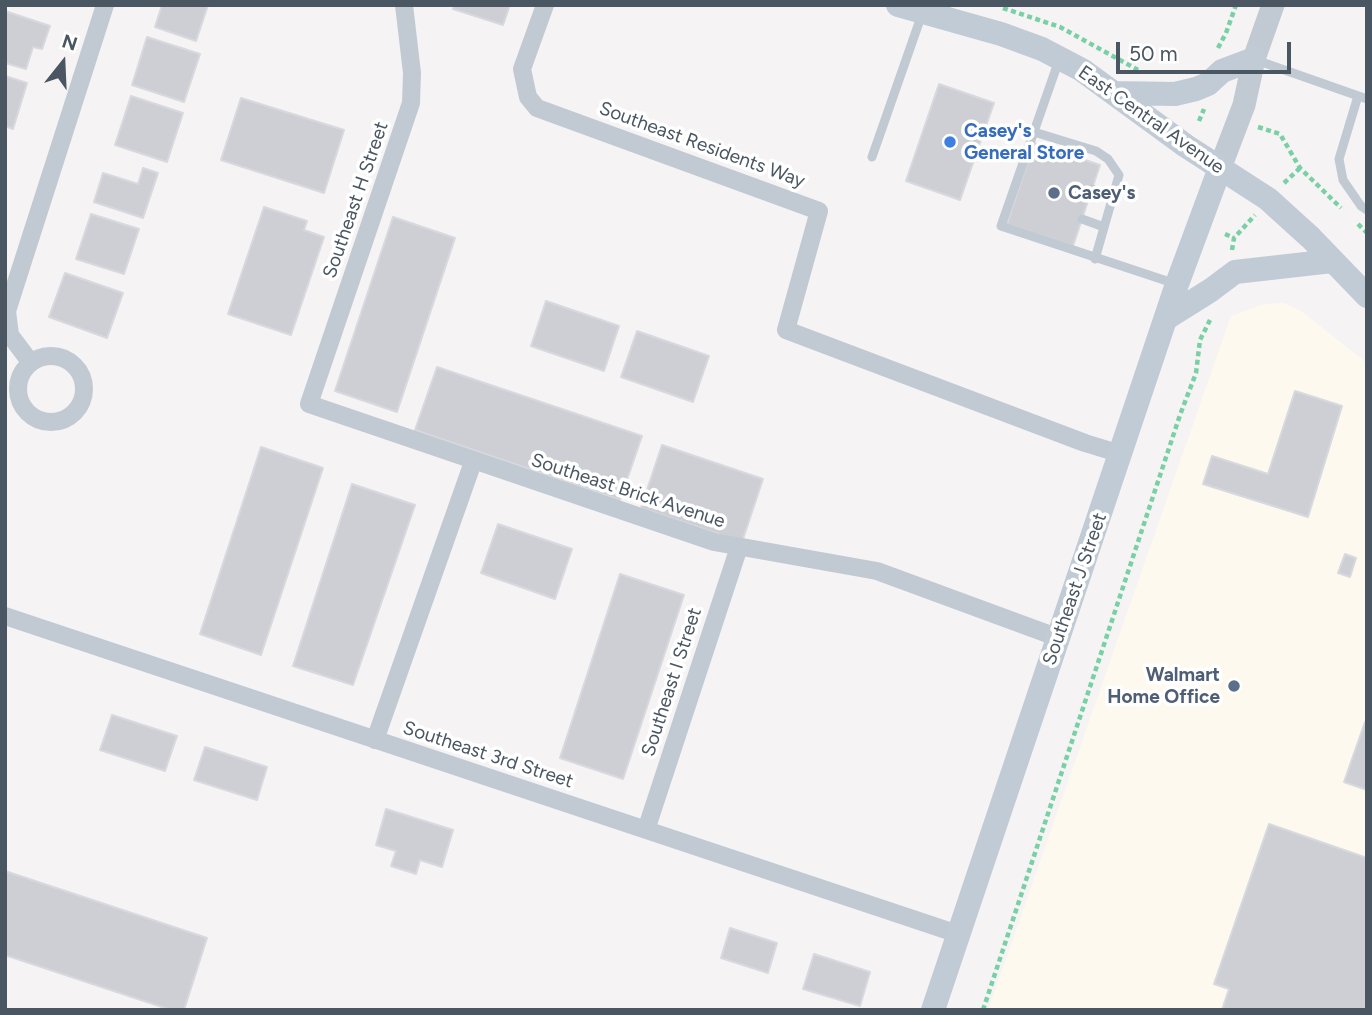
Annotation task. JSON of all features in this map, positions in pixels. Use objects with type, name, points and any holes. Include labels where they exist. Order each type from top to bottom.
[{"type":"main road","name":"East Central Avenue","points":[[898,5],[1001,34],[1042,49],[1082,70],[1268,200],[1311,237],[1367,296]]},
{"type":"main road","points":[[1114,93],[1175,94],[1196,89],[1208,84],[1222,71],[1254,59]]},
{"type":"main road","name":"Southeast J Street","points":[[933,1010],[1177,284],[1220,169]]},
{"type":"main road","points":[[1168,317],[1235,272],[1332,261]]},
{"type":"street","points":[[31,363],[10,335],[7,311],[105,5]]},
{"type":"street","name":"Southeast H Street","points":[[309,404],[411,103],[412,73],[404,5]]},
{"type":"street","name":"Southeast Residents Way","points":[[544,5],[522,69],[528,97],[537,107],[820,211],[786,330],[1085,443],[1121,454]]},
{"type":"street","points":[[1220,169],[1244,105],[1254,59],[1273,5]]},
{"type":"street","name":"Southeast Brick Avenue","points":[[309,404],[714,542],[877,571],[1059,638]]},
{"type":"street","points":[[376,740],[473,462]]},
{"type":"street","name":"Southeast I Street","points":[[646,830],[738,547]]},
{"type":"street","name":"Southeast 3rd Street","points":[[5,616],[958,934]]},
{"type":"lane","points":[[873,157],[923,12]]},
{"type":"lane","points":[[1060,59],[1001,226],[1177,284]]},
{"type":"lane","points":[[1254,59],[1362,98],[1339,159],[1343,180],[1361,206],[1367,210]]},
{"type":"lane","points":[[1034,132],[1096,151],[1108,159],[1119,175],[1095,259]]},
{"type":"lane","points":[[1092,189],[1113,196]]},
{"type":"lane","points":[[1082,219],[1104,227]]},
{"type":"path","points":[[992,5],[1060,27],[1143,73]]},
{"type":"path","points":[[1216,52],[1227,33],[1237,5]]},
{"type":"path","points":[[1199,121],[1205,108]]},
{"type":"path","points":[[1270,131],[1280,134],[1300,169],[1348,215]]},
{"type":"path","points":[[1292,174],[1300,169]]},
{"type":"path","points":[[1357,224],[1367,233]]},
{"type":"path","points":[[1225,234],[1234,238],[1243,229]]},
{"type":"path","points":[[983,1010],[1196,373],[1200,340],[1212,316]]},
{"type":"shaded area","name":"Walmart Home Office","points":[[1284,303],[1301,311],[1367,363],[1367,1010],[988,1010],[1231,316],[1264,304]]},
{"type":"building","points":[[162,5],[208,5],[196,41],[155,27]]},
{"type":"building","points":[[454,5],[510,5],[503,25],[453,9]]},
{"type":"building","points":[[5,11],[50,26],[42,49],[33,47],[26,69],[5,63]]},
{"type":"building","points":[[147,37],[200,54],[184,102],[132,85]]},
{"type":"building","points":[[5,76],[27,83],[13,129],[5,126]]},
{"type":"building","name":"Casey's General Store","points":[[939,84],[994,103],[960,200],[906,181]]},
{"type":"building","points":[[131,96],[183,113],[167,162],[115,145]]},
{"type":"building","points":[[241,98],[344,130],[324,193],[221,160]]},
{"type":"building","name":"Casey's","points":[[1034,143],[1100,165],[1073,246],[1007,224]]},
{"type":"building","points":[[143,168],[158,173],[143,218],[94,202],[103,173],[138,184]]},
{"type":"building","points":[[264,207],[307,221],[304,230],[324,237],[291,335],[228,314]]},
{"type":"building","points":[[91,214],[139,229],[124,274],[76,259]]},
{"type":"building","points":[[393,217],[455,238],[397,412],[335,391]]},
{"type":"building","points":[[65,273],[123,293],[107,338],[49,317]]},
{"type":"building","points":[[546,301],[619,326],[604,371],[531,346]]},
{"type":"building","points":[[637,331],[709,356],[693,402],[621,377]]},
{"type":"building","points":[[437,367],[642,436],[620,500],[415,430]]},
{"type":"building","points":[[1295,391],[1342,406],[1308,517],[1203,484],[1212,456],[1268,474]]},
{"type":"building","points":[[662,445],[763,479],[742,542],[641,508]]},
{"type":"building","points":[[261,447],[323,468],[261,655],[200,634]]},
{"type":"building","points":[[352,484],[415,505],[353,685],[293,666]]},
{"type":"building","points":[[498,524],[572,549],[555,599],[481,573]]},
{"type":"building","points":[[1345,554],[1356,558],[1350,577],[1338,573]]},
{"type":"building","points":[[620,574],[684,595],[623,779],[560,758]]},
{"type":"building","points":[[112,715],[177,736],[165,771],[100,750]]},
{"type":"building","points":[[1365,722],[1367,723],[1367,790],[1344,782]]},
{"type":"building","points":[[205,747],[267,767],[257,800],[194,780]]},
{"type":"building","points":[[386,809],[453,830],[442,867],[420,860],[416,874],[391,866],[396,851],[376,845]]},
{"type":"building","points":[[1269,824],[1367,858],[1367,1010],[1222,1010],[1229,989],[1214,984]]},
{"type":"building","points":[[5,871],[207,938],[184,1010],[171,1010],[5,955]]},
{"type":"building","points":[[730,928],[777,943],[768,973],[721,958]]},
{"type":"building","points":[[814,954],[870,972],[860,1006],[803,989]]},
{"type":"place","name":"Casey's General Store","points":[[950,142]]},
{"type":"place","name":"Casey's","points":[[1054,193]]},
{"type":"place","name":"Walmart Home Office","points":[[1234,686]]}]
